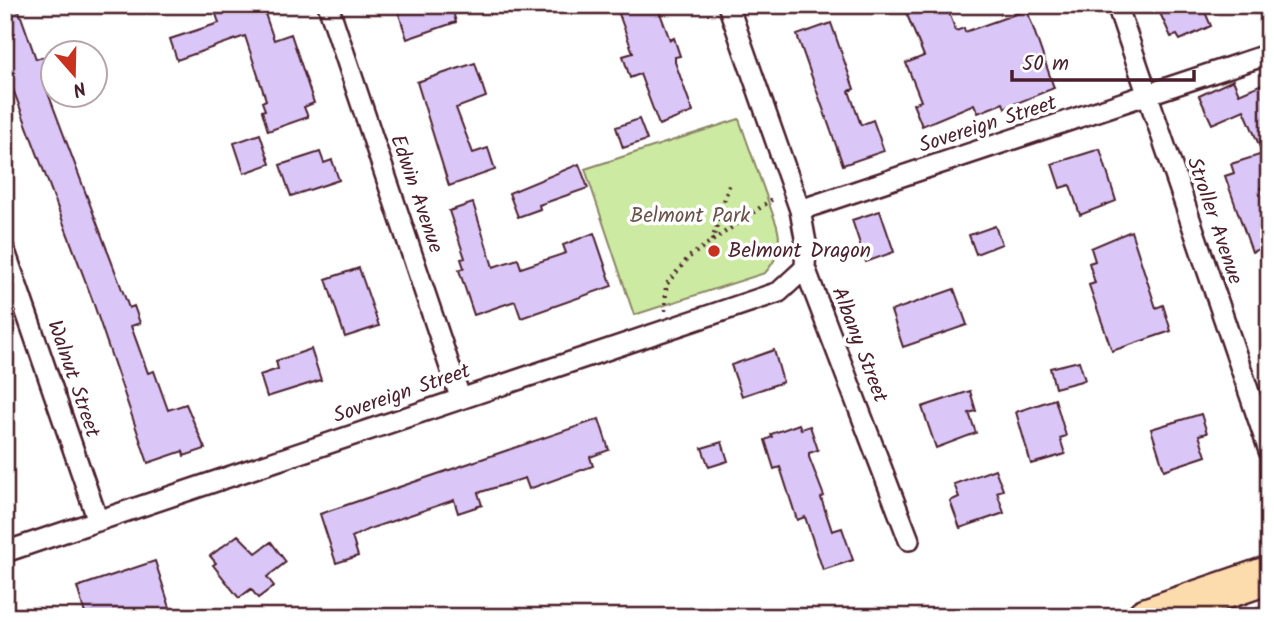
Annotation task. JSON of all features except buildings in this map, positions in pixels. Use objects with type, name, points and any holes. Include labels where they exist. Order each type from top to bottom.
[{"type":"highway","points":[[1146,617],[1269,575]]},
{"type":"street","name":"Edwin Avenue","points":[[328,5],[460,397]]},
{"type":"street","name":"Albany Street","points":[[728,5],[800,210],[806,243],[805,268],[909,540]]},
{"type":"street","name":"Stroller Avenue","points":[[1117,5],[1269,451]]},
{"type":"street","name":"Sovereign Street","points":[[800,210],[1269,54]]},
{"type":"street","name":"Walnut Street","points":[[5,251],[98,521]]},
{"type":"street","name":"Sovereign Street","points":[[5,552],[779,292],[805,268]]},
{"type":"path","points":[[711,242],[730,182]]},
{"type":"path","points":[[667,329],[666,285],[689,257],[791,184]]},
{"type":"green space","name":"Belmont Park","points":[[739,119],[777,226],[779,245],[773,262],[765,273],[634,315],[585,169]]},
{"type":"place","name":"Belmont Dragon","points":[[714,251]]}]
